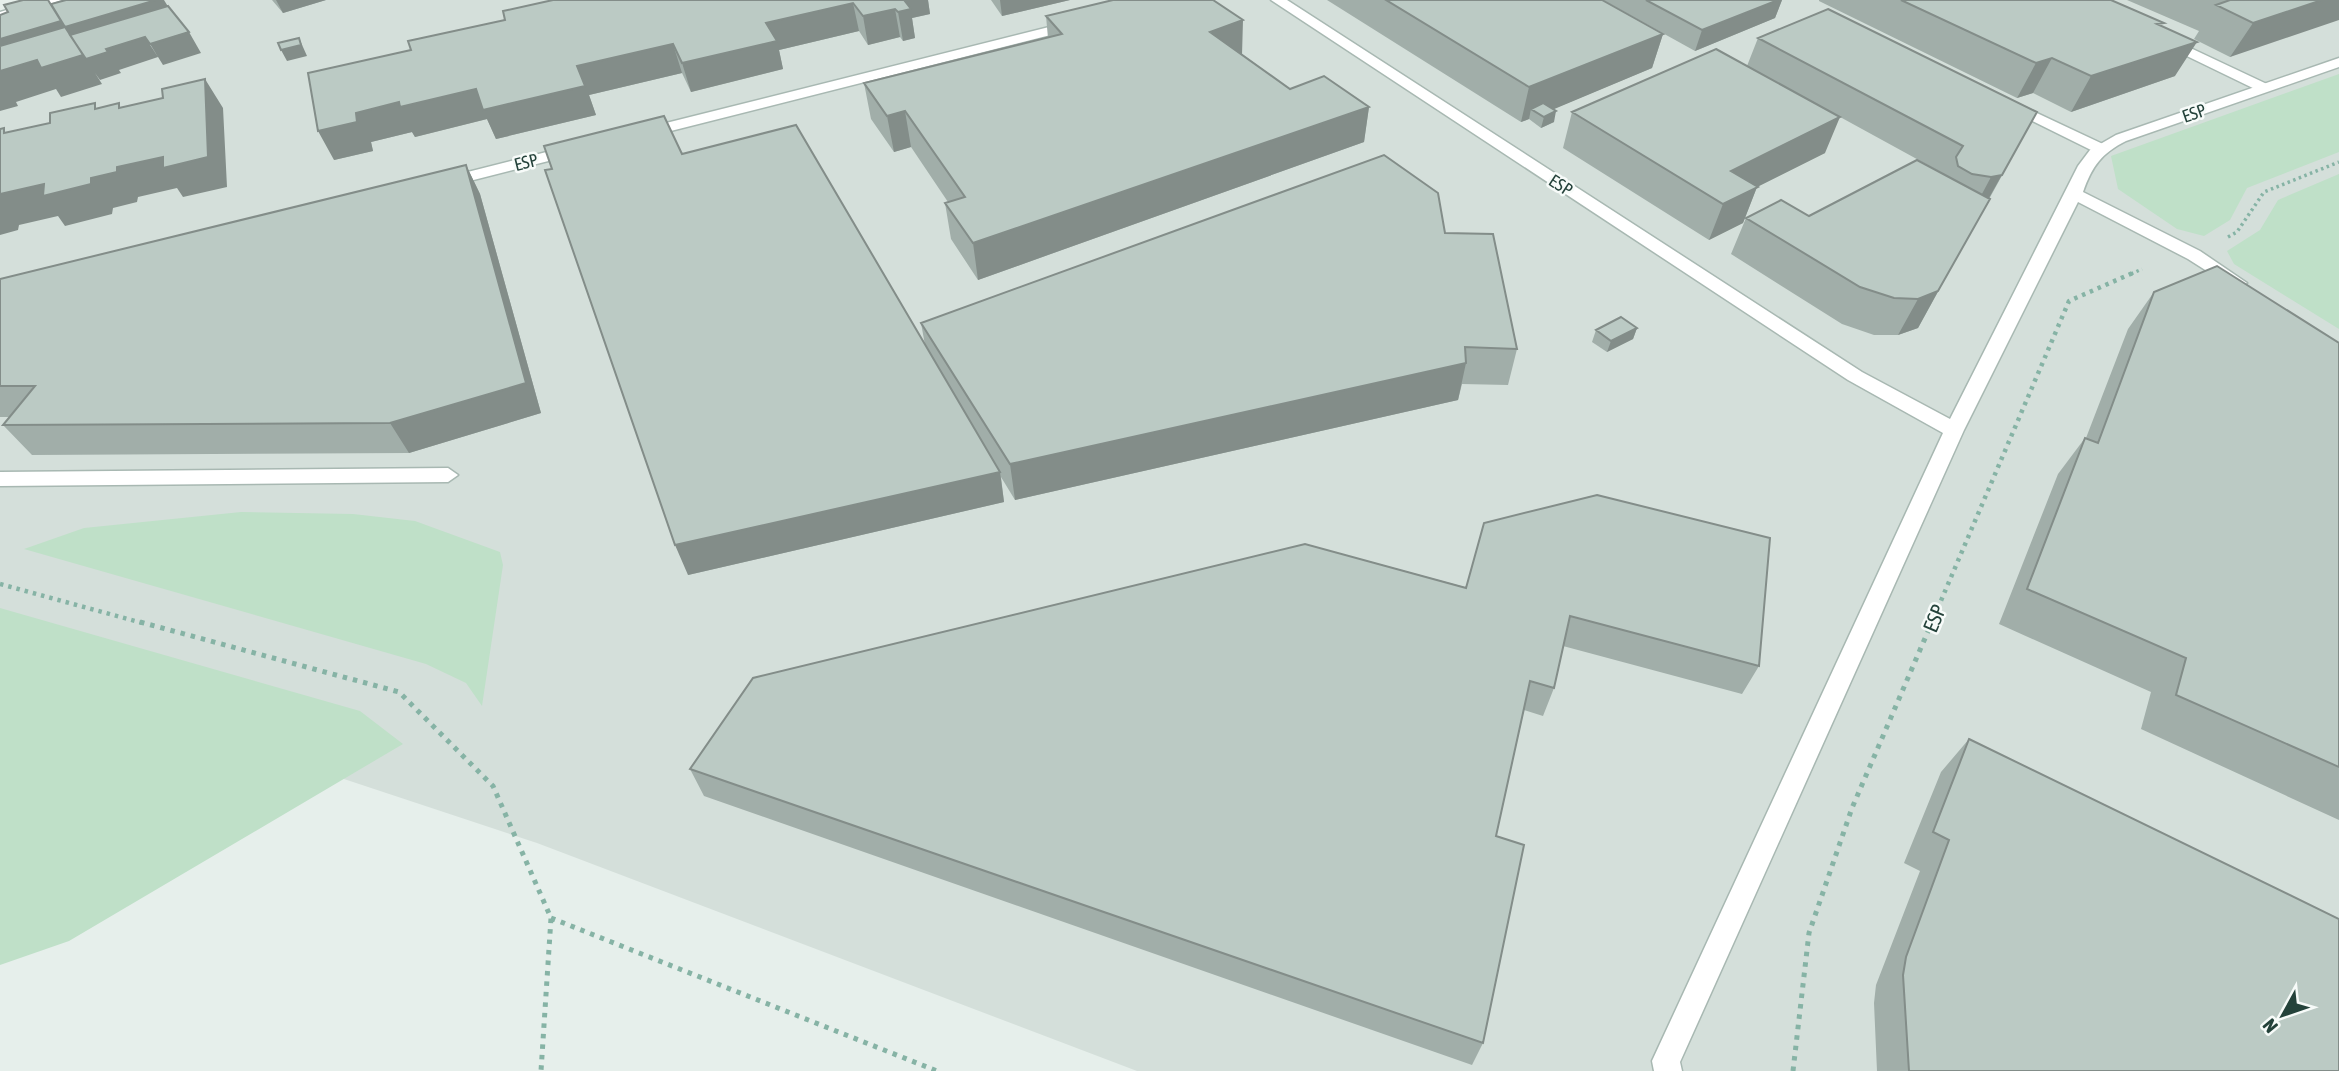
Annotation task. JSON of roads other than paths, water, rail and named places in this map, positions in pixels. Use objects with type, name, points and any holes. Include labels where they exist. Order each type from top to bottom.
[{"type":"street","points":[[0,16],[55,0]]},
{"type":"street","name":"ESP","points":[[1279,0],[1855,376],[1954,430]]},
{"type":"street","points":[[622,138],[1093,20]]},
{"type":"street","points":[[2162,29],[2196,53]]},
{"type":"street","points":[[2145,32],[2196,53],[2264,88]]},
{"type":"street","name":"ESP","points":[[2099,148],[2339,62]]},
{"type":"street","points":[[1668,1071],[1667,1061],[1954,430],[2074,194],[2083,166],[2099,148],[2001,100]]},
{"type":"street","name":"ESP","points":[[434,185],[596,144]]},
{"type":"street","points":[[2074,194],[2194,255],[2250,291]]},
{"type":"street","points":[[0,478],[448,475]]}]
